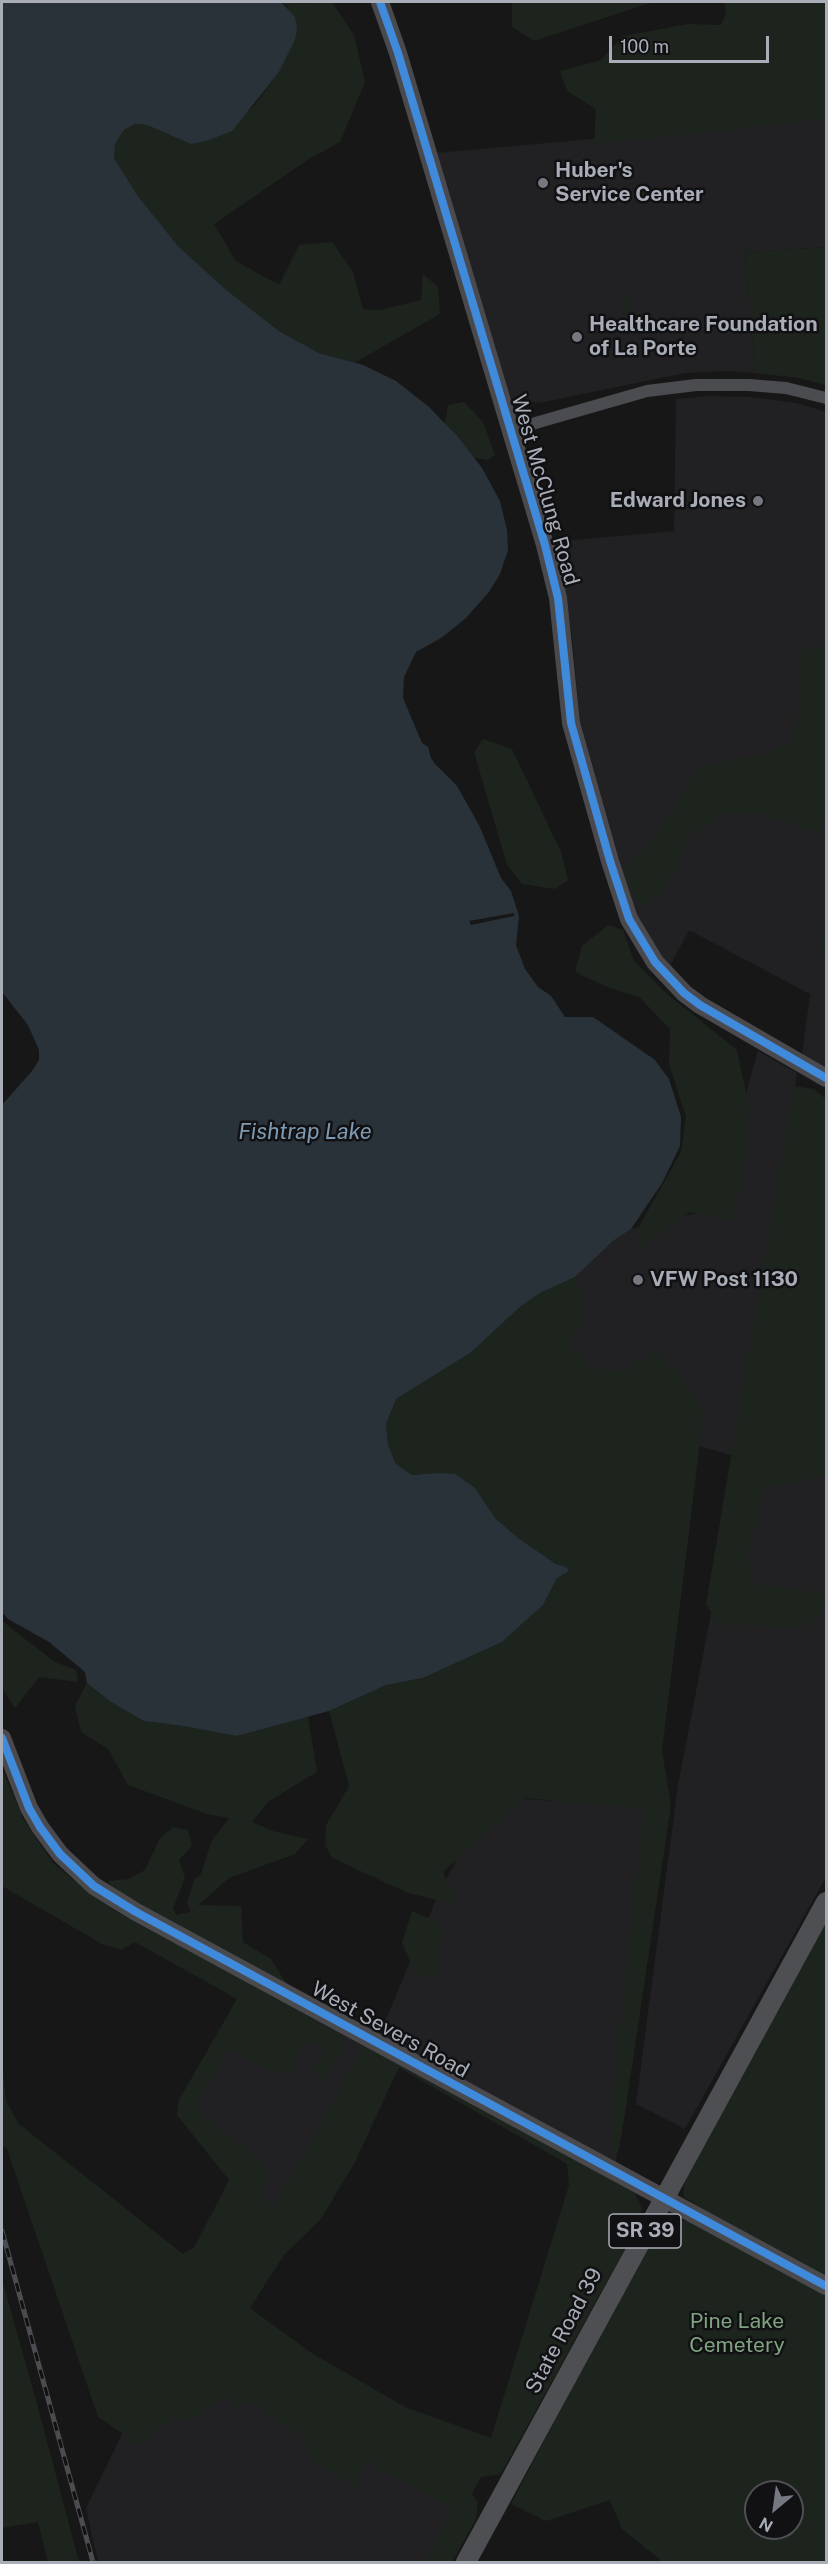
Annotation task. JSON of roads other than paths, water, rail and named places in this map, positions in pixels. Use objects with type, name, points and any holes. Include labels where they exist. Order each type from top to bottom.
[{"type":"main road","name":"State Road 39","points":[[466,2562],[826,1902]]},
{"type":"street","name":"West McClung Road","points":[[380,2],[398,53],[553,575],[571,723],[629,919],[655,962],[684,993],[700,1005],[826,1078]]},
{"type":"street","points":[[511,430],[647,391],[696,385],[776,387],[826,398]]},
{"type":"street","name":"West Severs Road","points":[[2,1738],[21,1789],[40,1827],[60,1854],[94,1886],[136,1912],[826,2286]]},
{"type":"water","name":"Fishtrap Lake","points":[[2,2],[281,2],[295,17],[297,27],[295,40],[279,72],[232,131],[191,144],[147,125],[135,124],[124,130],[115,144],[114,158],[137,195],[178,246],[225,289],[279,331],[319,353],[363,365],[396,381],[429,407],[459,438],[482,468],[500,501],[507,530],[508,550],[500,574],[489,592],[465,619],[441,638],[416,652],[404,677],[403,698],[422,743],[428,747],[435,764],[457,786],[479,825],[501,878],[511,891],[519,916],[516,945],[525,969],[538,987],[551,996],[565,1017],[593,1017],[655,1060],[669,1079],[681,1117],[680,1146],[662,1183],[631,1229],[613,1241],[575,1277],[540,1293],[521,1306],[470,1353],[396,1399],[386,1424],[388,1445],[396,1464],[412,1475],[455,1474],[475,1488],[495,1518],[518,1538],[569,1571],[557,1578],[543,1605],[502,1642],[423,1678],[386,1685],[329,1711],[237,1736],[144,1721],[111,1702],[87,1683],[85,1672],[49,1642],[8,1619],[2,1612],[2,1105],[32,1071],[39,1060],[39,1050],[28,1025],[2,992]]},
{"type":"railway","points":[[2,2231],[93,2562]]},
{"type":"place","name":"Huber's Service Center","points":[[543,183]]},
{"type":"place","name":"Healthcare Foundation of La Porte","points":[[577,337]]},
{"type":"place","name":"Edward Jones","points":[[758,501]]},
{"type":"place","name":"VFW Post 1130","points":[[638,1280]]},
{"type":"park label","name":"Pine Lake Cemetery","points":[[737,2334]]}]
